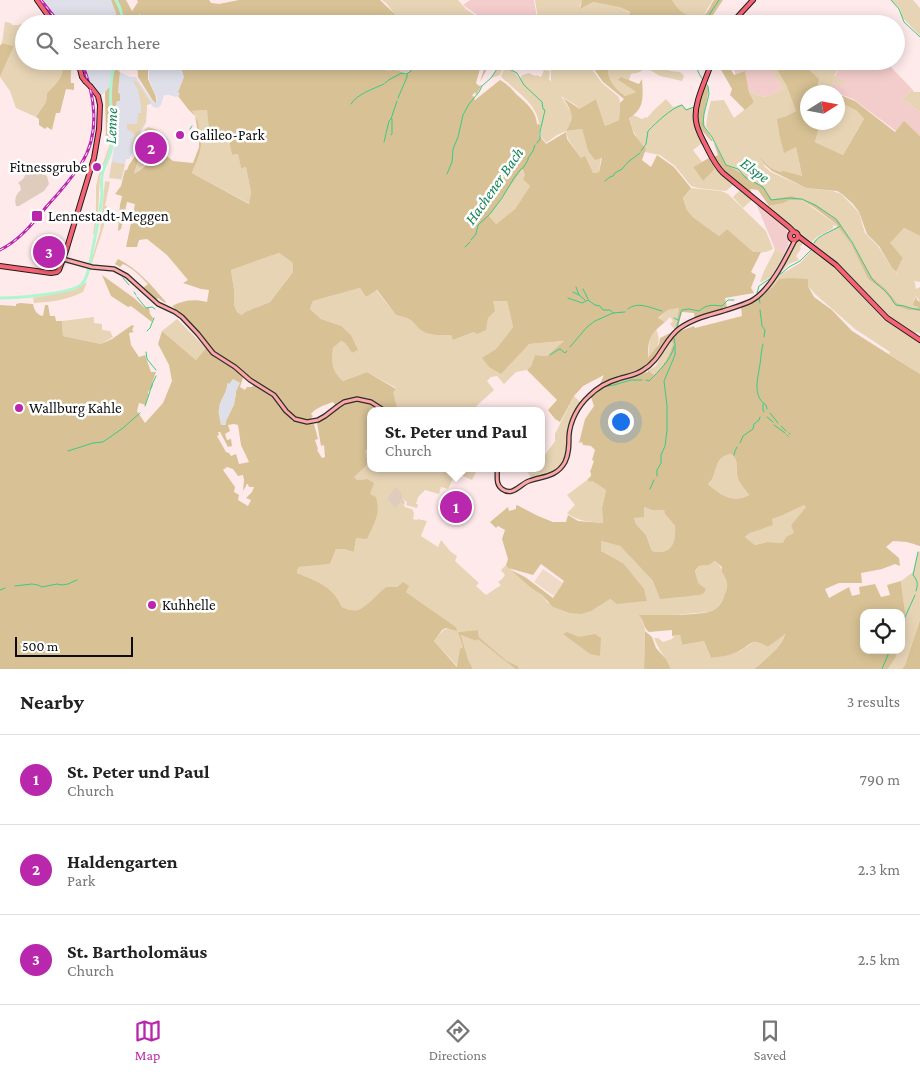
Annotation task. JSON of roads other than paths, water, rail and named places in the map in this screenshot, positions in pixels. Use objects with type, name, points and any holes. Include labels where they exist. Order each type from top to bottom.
[{"type":"main road","points":[[37,0],[48,15]]},
{"type":"main road","points":[[739,15],[752,0]]},
{"type":"main road","points":[[0,266],[54,273],[59,270],[92,166],[99,129],[99,98],[82,77],[80,70]]},
{"type":"main road","points":[[497,472],[498,484],[507,492],[527,482],[546,477],[560,469],[568,455],[570,432],[575,415],[586,399],[600,387],[645,369],[658,357],[679,328],[756,298],[771,282],[791,248],[798,233],[792,232],[786,224],[723,173],[716,165],[698,131],[696,110],[709,70]]},
{"type":"main road","points":[[792,232],[790,236],[806,240],[841,270],[887,318],[920,340]]},
{"type":"main road","points":[[63,259],[92,267],[111,269],[127,276],[158,304],[182,317],[213,353],[274,395],[286,411],[295,419],[306,422],[314,421],[325,416],[346,401],[357,399],[367,400],[379,407]]},
{"type":"waterway","name":"Lenne","points":[[116,0],[122,15]]},
{"type":"waterway","name":"Elspe","points":[[709,15],[719,0]]},
{"type":"waterway","points":[[891,0],[901,15]]},
{"type":"waterway","points":[[905,23],[920,37]]},
{"type":"waterway","name":"Lenne","points":[[0,298],[55,293],[82,284],[86,277],[100,210],[103,172],[112,148],[111,81],[113,70]]},
{"type":"waterway","points":[[385,83],[401,73],[406,74],[411,70]]},
{"type":"waterway","points":[[447,174],[452,162],[453,149],[463,115],[482,86],[496,70]]},
{"type":"waterway","name":"Hachener Bach","points":[[511,70],[517,73],[524,85],[542,102],[543,109],[545,110],[540,139],[537,143]]},
{"type":"waterway","name":"Elspe","points":[[698,70],[708,86],[709,94],[703,125],[712,137],[726,165],[738,169],[746,178],[763,187],[771,200],[802,199],[836,219],[852,242],[872,279],[890,296],[895,304],[920,310]]},
{"type":"waterway","points":[[398,98],[407,74]]},
{"type":"waterway","points":[[351,104],[361,95],[384,84]]},
{"type":"waterway","points":[[384,142],[389,121],[397,101]]},
{"type":"waterway","points":[[641,151],[646,144],[648,131],[660,120],[677,107],[682,105],[686,110],[694,107],[695,103]]},
{"type":"waterway","points":[[391,135],[392,119]]},
{"type":"waterway","name":"Hachener Bach","points":[[471,240],[476,234],[478,225],[490,214],[523,168],[535,145]]},
{"type":"waterway","points":[[605,181],[640,153]]},
{"type":"waterway","points":[[814,243],[822,235],[840,226]]},
{"type":"waterway","name":"Hachener Bach","points":[[465,247],[470,242]]},
{"type":"waterway","points":[[776,276],[800,261],[812,249]]},
{"type":"waterway","points":[[123,278],[129,285]]},
{"type":"waterway","points":[[757,293],[759,286],[771,278]]},
{"type":"waterway","points":[[576,287],[579,295],[585,300]]},
{"type":"waterway","points":[[583,289],[588,299]]},
{"type":"waterway","points":[[573,292],[579,295]]},
{"type":"waterway","points":[[137,297],[146,308],[152,307],[155,309]]},
{"type":"waterway","points":[[568,298],[582,303],[588,300],[600,306],[603,310],[610,310],[613,313]]},
{"type":"waterway","points":[[759,298],[760,303]]},
{"type":"waterway","points":[[677,327],[682,310],[699,311],[707,306],[722,306],[728,300],[734,300]]},
{"type":"waterway","points":[[628,309],[640,305],[662,311]]},
{"type":"waterway","points":[[760,310],[762,326],[765,330],[764,337]]},
{"type":"waterway","points":[[570,347],[587,327],[595,321],[613,313],[625,312]]},
{"type":"waterway","points":[[147,331],[154,318]]},
{"type":"waterway","points":[[674,318],[678,320]]},
{"type":"waterway","points":[[657,476],[667,430],[664,381],[675,355],[674,338]]},
{"type":"waterway","points":[[763,344],[757,392],[767,409]]},
{"type":"waterway","points":[[646,380],[649,381],[664,366],[674,347]]},
{"type":"waterway","points":[[550,355],[560,349],[565,353],[567,351]]},
{"type":"waterway","points":[[146,352],[147,359],[156,370]]},
{"type":"waterway","points":[[145,406],[156,376]]},
{"type":"waterway","points":[[608,386],[631,380],[642,380]]},
{"type":"waterway","points":[[763,404],[764,412]]},
{"type":"waterway","points":[[68,451],[93,443],[103,442],[140,413]]},
{"type":"waterway","points":[[770,413],[778,423]]},
{"type":"waterway","points":[[740,443],[743,436],[753,429],[754,424],[760,417]]},
{"type":"waterway","points":[[767,417],[773,422]]},
{"type":"waterway","points":[[774,425],[785,433]]},
{"type":"waterway","points":[[781,426],[786,431]]},
{"type":"waterway","points":[[734,455],[737,447]]},
{"type":"waterway","points":[[650,489],[654,480]]},
{"type":"waterway","points":[[916,591],[917,583],[913,575],[918,552]]},
{"type":"waterway","points":[[15,586],[32,584],[42,587],[68,584],[77,580]]},
{"type":"waterway","points":[[0,590],[5,588]]},
{"type":"waterway","points":[[905,617],[915,595]]},
{"type":"waterway","points":[[882,669],[888,654]]},
{"type":"railway","points":[[41,0],[53,15]]},
{"type":"railway","points":[[0,250],[14,241],[31,225],[69,180],[87,152],[91,139],[94,113],[90,87],[84,70]]},
{"type":"place","name":"Galileo-Park","points":[[180,135]]},
{"type":"place","name":"Haldengarten","points":[[151,148]]},
{"type":"place","name":"Fitnessgrube","points":[[97,167]]},
{"type":"place","name":"Lennestadt-Meggen","points":[[37,216]]},
{"type":"place","name":"St. Bartholomäus","points":[[49,252]]},
{"type":"place","name":"Wallburg Kahle","points":[[19,408]]},
{"type":"place","name":"St. Peter und Paul","points":[[456,507]]},
{"type":"place","name":"Kuhhelle","points":[[152,605]]}]
